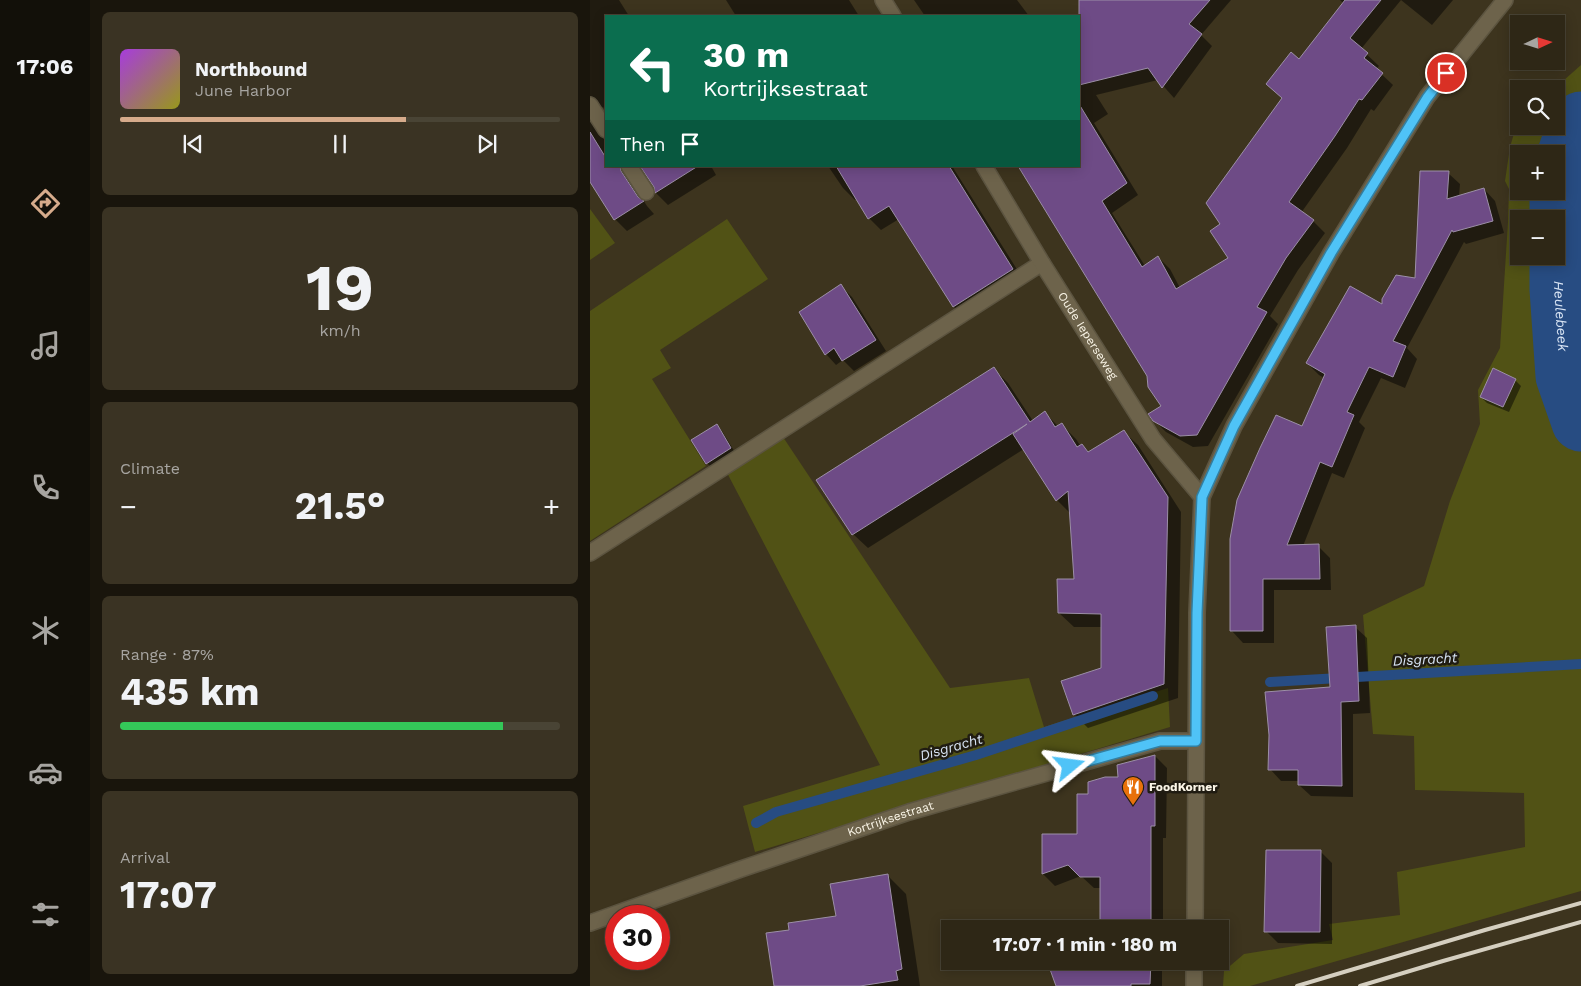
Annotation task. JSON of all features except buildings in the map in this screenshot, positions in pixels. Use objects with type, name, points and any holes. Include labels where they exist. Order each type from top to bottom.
[{"type":"street","points":[[883,0],[892,15]]},
{"type":"street","points":[[1195,920],[1197,613],[1202,497],[1234,426],[1331,253],[1427,98],[1505,0]]},
{"type":"street","points":[[590,105],[605,128]]},
{"type":"street","points":[[630,167],[646,192]]},
{"type":"street","name":"Oude Ieperseweg","points":[[985,167],[1042,263],[1153,438],[1202,497]]},
{"type":"street","points":[[590,553],[1042,263]]},
{"type":"street","name":"Kortrijksestraat","points":[[590,923],[741,868],[909,812],[1160,741],[1196,741]]},
{"type":"street","points":[[1194,970],[1194,986]]},
{"type":"shaded area","points":[[1581,65],[1581,105],[1565,132],[1565,80]]},
{"type":"shaded area","points":[[1514,135],[1564,135],[1561,145],[1511,145]]},
{"type":"shaded area","points":[[1581,140],[1581,400],[1567,338],[1565,210],[1572,158]]},
{"type":"shaded area","points":[[1510,147],[1510,200],[1549,200],[1548,210],[1510,210],[1510,265],[1545,265],[1545,310],[1553,365],[1568,418],[1581,452],[1581,891],[1250,986],[1223,986],[1224,971],[1229,970],[1229,967],[1244,954],[1333,940],[1329,924],[1400,915],[1397,872],[1525,847],[1524,793],[1415,790],[1414,736],[1373,734],[1363,615],[1424,586],[1450,501],[1480,424],[1478,390],[1500,348],[1509,189],[1505,181]]},
{"type":"shaded area","points":[[590,209],[615,243],[590,260]]},
{"type":"shaded area","points":[[727,219],[768,279],[660,350],[671,368],[652,379],[706,466],[590,541],[590,311]]},
{"type":"shaded area","points":[[781,434],[950,688],[1029,678],[1044,727],[1168,688],[1170,727],[755,852],[743,806],[880,765],[725,469]]},
{"type":"waterway","name":"Heulebeek","points":[[1581,121],[1578,123],[1559,176],[1559,289],[1565,376],[1581,422]]},
{"type":"waterway","name":"Disgracht","points":[[1270,682],[1581,664]]},
{"type":"waterway","name":"Disgracht","points":[[756,823],[776,812],[976,755],[1153,696]]},
{"type":"railway","points":[[1297,986],[1581,903]]},
{"type":"railway","points":[[1360,986],[1581,922]]},
{"type":"place","name":"FoodKorner","points":[[1133,806]]},
{"type":"route","points":[[1070,766],[1160,741],[1196,741],[1197,613],[1202,497],[1234,426],[1331,253],[1427,98],[1446,73]]}]
